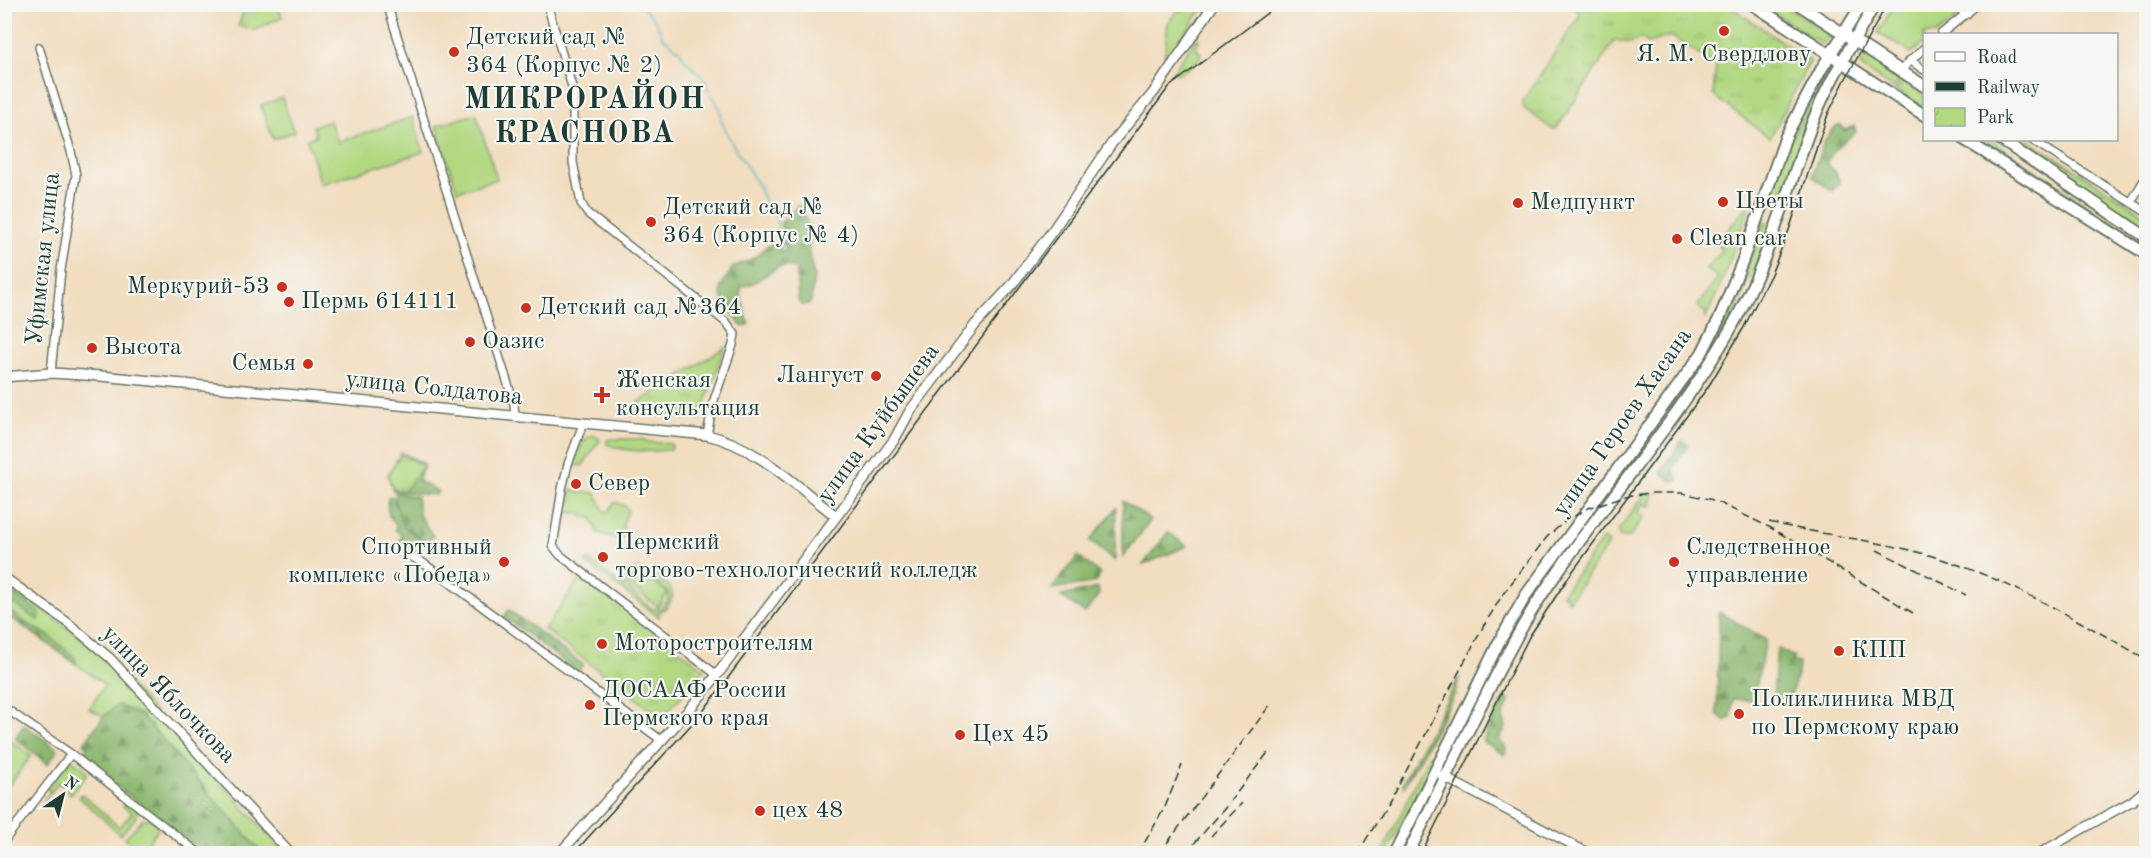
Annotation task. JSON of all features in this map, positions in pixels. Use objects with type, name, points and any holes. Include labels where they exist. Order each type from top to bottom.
[{"type":"main road","name":"улица Куйбышева","points":[[559,854],[717,675],[894,440],[910,411],[975,325],[1011,286],[1053,230],[1112,143],[1154,92],[1214,4]]},
{"type":"main road","points":[[1798,4],[1923,85]]},
{"type":"main road","name":"улица Героев Хасана","points":[[1394,854],[1498,644],[1526,596],[1702,353],[1720,317],[1786,136],[1830,55],[1862,4]]},
{"type":"main road","name":"улица Героев Хасана","points":[[1408,854],[1508,651],[1537,602],[1690,393],[1731,328],[1767,253],[1813,121],[1841,62],[1875,4]]},
{"type":"main road","points":[[1757,6],[1923,114]]},
{"type":"main road","points":[[1967,141],[2146,254]]},
{"type":"main road","points":[[2002,141],[2146,237]]},
{"type":"main road","points":[[1762,204],[1782,212]]},
{"type":"main road","name":"улица Солдатова","points":[[4,377],[51,373],[109,377],[707,435],[722,438],[751,452],[836,516]]},
{"type":"street","points":[[387,4],[514,403],[515,417]]},
{"type":"street","points":[[546,4],[573,90],[573,162],[581,202],[587,213],[727,323],[735,334],[713,403],[707,435]]},
{"type":"street","points":[[1952,4],[1967,14]]},
{"type":"street","points":[[1942,33],[1978,4]]},
{"type":"street","name":"Уфимская улица","points":[[39,47],[76,175],[61,270],[51,373]]},
{"type":"street","points":[[1901,69],[1923,49]]},
{"type":"street","points":[[1910,60],[1923,69]]},
{"type":"street","points":[[2034,141],[2146,212]]},
{"type":"street","points":[[2131,202],[2146,177]]},
{"type":"street","points":[[584,424],[568,464],[553,546],[560,555],[717,675]]},
{"type":"street","points":[[410,556],[422,562],[661,740]]},
{"type":"street","name":"улица Яблочкова","points":[[4,577],[60,617],[110,658],[291,854]]},
{"type":"street","points":[[4,707],[71,754],[200,854]]},
{"type":"street","points":[[4,841],[71,754]]},
{"type":"street","points":[[1434,772],[1590,854]]},
{"type":"street","points":[[2038,854],[2132,801],[2146,789]]},
{"type":"green space","points":[[246,5],[277,5],[282,17],[255,30],[238,26]]},
{"type":"green space","points":[[1204,5],[1164,61],[1168,23],[1176,12]]},
{"type":"green space","points":[[1575,5],[1728,5],[1810,61],[1770,138],[1713,95],[1716,66],[1671,36],[1648,43],[1641,38],[1631,43],[1615,40],[1557,128],[1552,129],[1524,108],[1523,101],[1580,15]]},
{"type":"green space","points":[[1763,5],[1785,5],[1830,34],[1823,45]]},
{"type":"green space","points":[[1894,5],[1949,5],[1962,14],[1937,33],[1923,33],[1923,44],[1911,53],[1878,33]]},
{"type":"green space","points":[[1199,39],[1196,48],[1201,54],[1191,66],[1177,74],[1173,71],[1195,40]]},
{"type":"green space","points":[[1866,55],[1903,79],[1893,88],[1860,66]]},
{"type":"green space","points":[[1826,72],[1829,74],[1808,119],[1779,204],[1776,205],[1768,199],[1792,138]]},
{"type":"green space","points":[[1906,81],[1923,93],[1923,107],[1895,90]]},
{"type":"green space","points":[[282,98],[294,132],[273,139],[261,105]]},
{"type":"green space","points":[[476,114],[497,179],[457,191],[436,126]]},
{"type":"green space","points":[[413,117],[423,152],[321,184],[307,139],[316,136],[313,126],[330,121],[338,142]]},
{"type":"green space","points":[[1840,125],[1844,130],[1855,126],[1856,132],[1835,149],[1826,163],[1836,173],[1840,182],[1832,191],[1812,176],[1826,139]]},
{"type":"green space","points":[[1977,141],[1992,141],[2146,244],[2146,247]]},
{"type":"green space","points":[[2011,141],[2031,141],[2146,215],[2146,231]]},
{"type":"green space","points":[[1748,205],[1750,206],[1723,279],[1705,320],[1706,313],[1697,306],[1718,278],[1706,269],[1721,251],[1718,242]]},
{"type":"green space","points":[[797,206],[801,206],[811,233],[808,250],[814,276],[811,301],[809,304],[801,305],[798,300],[796,269],[780,267],[755,282],[741,287],[741,297],[749,324],[745,327],[741,326],[723,300],[721,289],[723,283],[733,267],[754,258],[766,247],[774,243],[779,246],[781,253],[786,250],[781,223]]},
{"type":"green space","points":[[1764,223],[1773,226],[1735,314],[1708,360],[1602,502],[1598,503],[1713,348],[1735,304]]},
{"type":"green space","points":[[725,347],[700,418],[627,410]]},
{"type":"green space","points":[[594,435],[600,440],[583,465],[576,466],[574,462],[581,446],[590,436]]},
{"type":"green space","points":[[611,439],[641,439],[671,444],[672,448],[662,451],[638,451],[607,444],[607,440]]},
{"type":"green space","points":[[1682,441],[1688,445],[1673,469],[1679,480],[1674,482],[1661,473]]},
{"type":"green space","points":[[401,453],[425,464],[418,481],[438,491],[436,495],[393,491],[388,475]]},
{"type":"green space","points":[[401,453],[423,466],[405,490],[393,489],[388,475]]},
{"type":"green space","points":[[573,489],[581,493],[596,494],[605,512],[608,512],[615,502],[625,506],[628,511],[621,538],[598,533],[592,518],[566,510],[568,503],[572,500],[570,494]]},
{"type":"green space","points":[[396,493],[417,497],[419,515],[433,536],[427,544],[404,522],[395,501]]},
{"type":"green space","points":[[1645,494],[1654,494],[1650,507],[1644,503],[1638,513],[1644,517],[1630,537],[1619,537],[1618,531]]},
{"type":"green space","points":[[392,496],[404,526],[425,544],[417,554],[399,542],[402,535],[395,530],[397,525],[388,509],[388,497]]},
{"type":"green space","points":[[1123,501],[1151,520],[1123,557]]},
{"type":"green space","points":[[1116,508],[1115,561],[1090,541]]},
{"type":"green space","points":[[1168,532],[1187,546],[1143,565]]},
{"type":"green space","points":[[1603,539],[1609,543],[1568,602],[1567,597],[1562,594]]},
{"type":"green space","points":[[1078,556],[1100,574],[1097,582],[1052,589]]},
{"type":"green space","points":[[589,560],[624,587],[632,571],[636,569],[646,571],[668,586],[672,598],[665,608],[658,612],[659,617],[586,563]],"holes":[[[641,571],[668,592],[668,600],[660,609],[652,609],[629,589],[629,583],[633,575]]]},
{"type":"green space","points":[[641,573],[667,593],[658,607],[631,586]]},
{"type":"green space","points":[[582,576],[705,669],[662,718],[544,629]]},
{"type":"green space","points":[[5,580],[100,653],[286,853],[262,853],[141,715],[118,705],[104,716],[89,709],[105,685],[5,613]]},
{"type":"green space","points":[[5,586],[40,613],[39,620],[15,604],[9,607],[5,603]]},
{"type":"green space","points":[[1098,588],[1099,594],[1085,613],[1061,596]]},
{"type":"green space","points":[[5,607],[27,624],[48,635],[75,658],[76,662],[5,613]]},
{"type":"green space","points":[[509,610],[583,665],[578,672],[504,617]]},
{"type":"green space","points":[[1719,612],[1766,640],[1753,701],[1733,699],[1731,717],[1724,721],[1717,713]]},
{"type":"green space","points":[[1777,648],[1794,657],[1792,662],[1799,663],[1790,698],[1773,698]]},
{"type":"green space","points":[[1459,677],[1456,692],[1404,787],[1403,782]]},
{"type":"green space","points":[[1506,695],[1509,701],[1503,717],[1506,727],[1499,739],[1507,750],[1505,755],[1483,742]]},
{"type":"green space","points":[[117,705],[141,715],[262,853],[204,853],[81,759],[87,747],[84,743],[104,716]]},
{"type":"green space","points":[[24,725],[58,749],[48,764],[15,738]]},
{"type":"green space","points":[[7,738],[31,756],[5,791],[4,747],[8,743],[5,741]]},
{"type":"green space","points":[[1429,755],[1435,757],[1387,853],[1382,853]]},
{"type":"green space","points":[[71,759],[86,770],[86,776],[71,794],[59,782],[44,801],[50,792],[47,788]]},
{"type":"green space","points":[[82,794],[119,827],[132,813],[123,806],[126,801],[138,810],[137,816],[121,835],[79,797]]},
{"type":"green space","points":[[143,819],[150,819],[158,825],[158,829],[147,844],[160,853],[141,853],[125,838]]},
{"type":"waterway","points":[[643,8],[655,20],[663,37],[680,51],[686,61],[707,81],[708,88],[721,111],[721,119],[728,136],[759,187],[765,202],[775,214],[782,249]]},
{"type":"tram line","points":[[573,854],[701,714],[1169,87],[1279,4]]},
{"type":"tram line","points":[[1421,854],[1529,637],[1570,575],[1708,387],[1743,329],[1771,274],[1789,230],[1828,114],[1887,4]]},
{"type":"railway","points":[[1357,854],[1389,803],[1503,594],[1547,537],[1563,523],[1588,508],[1625,496],[1650,493],[1682,493],[1713,500],[1771,528],[1913,613]]},
{"type":"railway","points":[[1769,522],[1894,546],[1963,566],[2044,602],[2146,659]]},
{"type":"railway","points":[[1877,550],[1966,595]]},
{"type":"railway","points":[[1159,854],[1270,705]]},
{"type":"railway","points":[[1185,854],[1225,808],[1270,750]]},
{"type":"railway","points":[[1138,854],[1165,807],[1182,765]]},
{"type":"railway","points":[[1211,836],[1242,803]]},
{"type":"place","name":"Я. М. Свердлову","points":[[1724,31]]},
{"type":"place","name":"Детский сад № 364 (Корпус № 2)","points":[[454,52]]},
{"type":"place","name":"Цветы","points":[[1723,202]]},
{"type":"place","name":"Медпункт","points":[[1518,203]]},
{"type":"place","name":"Детский сад № 364 (Корпус № 4)","points":[[651,222]]},
{"type":"place","name":"Clean car","points":[[1677,239]]},
{"type":"place","name":"Меркурий-53","points":[[282,287]]},
{"type":"place","name":"Пермь 614111","points":[[289,302]]},
{"type":"place","name":"Детский сад №364","points":[[526,308]]},
{"type":"place","name":"Оазис","points":[[470,342]]},
{"type":"place","name":"Высота","points":[[92,348]]},
{"type":"place","name":"Семья","points":[[308,364]]},
{"type":"place","name":"Лангуст","points":[[876,376]]},
{"type":"place","name":"Женская консультация","points":[[602,395]]},
{"type":"place","name":"Север","points":[[576,484]]},
{"type":"place","name":"Пермский торгово-технологический колледж","points":[[603,557]]},
{"type":"place","name":"Спортивный комплекс «Победа»","points":[[504,562]]},
{"type":"place","name":"Следственное управление","points":[[1674,562]]},
{"type":"place","name":"Моторостроителям","points":[[602,644]]},
{"type":"place","name":"КПП","points":[[1839,651]]},
{"type":"place","name":"ДОСААФ России Пермского края","points":[[590,705]]},
{"type":"place","name":"Поликлиника МВД по Пермскому краю","points":[[1739,714]]},
{"type":"place","name":"Цех 45","points":[[960,735]]},
{"type":"place","name":"цех 48","points":[[760,811]]},
{"type":"district","name":"МИКРОРАЙОН КРАСНОВА","points":[[585,117]]}]
